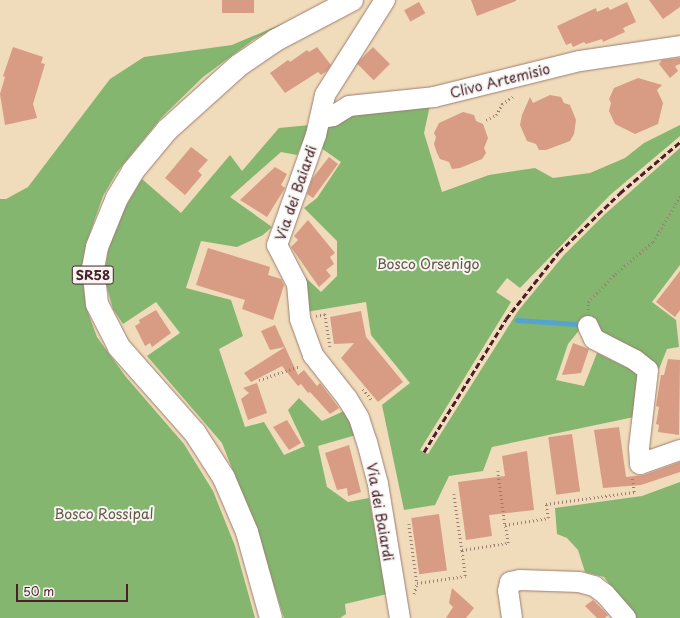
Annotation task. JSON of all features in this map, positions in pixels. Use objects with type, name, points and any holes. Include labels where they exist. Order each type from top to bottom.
[{"type":"main road","name":"SR58","points":[[271,618],[248,532],[224,478],[195,433],[115,340],[97,304],[93,268],[97,247],[117,198],[133,171],[167,130],[238,66],[276,40],[352,0]]},
{"type":"street","name":"Via dei Baiardi","points":[[385,0],[332,84],[321,111],[322,118],[277,245],[297,284],[300,319],[305,338],[324,355],[359,418],[367,442],[378,484],[400,618]]},
{"type":"street","name":"Clivo Artemisio","points":[[322,118],[333,116],[349,106],[434,97],[528,73],[619,54],[680,46]]},
{"type":"street","points":[[588,326],[594,339],[635,360],[648,370],[639,448],[640,464],[680,450]]},
{"type":"street","points":[[512,618],[508,591],[510,582],[520,580],[579,582],[594,586],[605,594],[626,618]]},
{"type":"path","points":[[486,120],[496,115],[502,104],[518,93],[526,84],[528,73]]},
{"type":"path","points":[[588,326],[588,302],[615,274],[652,242],[680,196]]},
{"type":"path","points":[[259,380],[324,355],[325,314]]},
{"type":"path","points":[[358,383],[372,400]]},
{"type":"path","points":[[505,525],[548,518],[546,504],[634,492],[631,468],[640,464]]},
{"type":"path","points":[[462,550],[508,543],[498,471]]},
{"type":"path","points":[[417,583],[466,576],[454,494]]},
{"type":"path","points":[[409,524],[417,583],[414,596]]},
{"type":"green space","name":"Bosco Rossipal","points":[[284,23],[253,40],[203,77],[161,118],[117,172],[103,196],[86,244],[82,269],[86,307],[97,337],[126,377],[184,444],[213,491],[235,546],[255,618],[0,618],[0,199],[6,199],[28,187],[110,79],[144,57],[232,45]]},
{"type":"green space","name":"Bosco Orsenigo","points":[[430,105],[424,133],[442,192],[489,175],[535,168],[553,178],[590,173],[625,158],[644,143],[680,125],[680,136],[610,195],[520,288],[507,278],[496,292],[511,302],[420,450],[428,454],[518,311],[564,255],[604,215],[680,148],[680,265],[652,302],[676,320],[679,347],[667,349],[659,369],[581,328],[568,344],[556,380],[584,386],[597,353],[638,373],[634,417],[492,447],[483,471],[449,476],[435,505],[404,510],[382,405],[410,383],[371,335],[366,302],[306,312],[302,285],[305,277],[321,292],[337,276],[337,241],[304,208],[317,198],[341,162],[321,148],[326,123],[352,111]]},
{"type":"green space","points":[[310,125],[297,155],[281,152],[230,197],[272,227],[263,235],[237,247],[201,241],[186,288],[231,300],[243,336],[219,349],[245,427],[264,422],[284,455],[305,446],[288,410],[299,398],[322,421],[344,411],[356,435],[318,446],[327,487],[348,502],[369,498],[387,594],[345,604],[346,614],[340,618],[284,618],[256,529],[222,443],[147,356],[180,333],[156,302],[123,324],[113,309],[104,277],[108,250],[123,211],[142,179],[181,213],[230,155],[242,171],[279,128]]},
{"type":"green space","points":[[680,482],[680,618],[635,618],[604,577],[585,572],[578,550],[567,538],[557,534],[555,508],[642,496]]},
{"type":"building","points":[[222,0],[254,0],[254,13],[222,13]]},
{"type":"building","points":[[471,0],[516,0],[516,1],[477,16]]},
{"type":"building","points":[[649,0],[680,0],[680,7],[663,19]]},
{"type":"building","points":[[419,2],[425,13],[410,22],[404,10]]},
{"type":"building","points":[[627,2],[636,22],[623,28],[625,32],[603,42],[602,39],[586,44],[584,42],[573,47],[571,43],[566,45],[557,26],[596,8],[597,12],[608,7],[610,10]]},
{"type":"building","points":[[13,47],[43,57],[41,63],[45,64],[33,104],[37,118],[5,125],[0,94],[5,77],[3,76]]},
{"type":"building","points":[[317,47],[331,65],[327,71],[321,75],[318,72],[285,93],[270,73],[288,60],[290,62],[307,50],[309,52]]},
{"type":"building","points":[[373,47],[390,64],[374,80],[357,63]]},
{"type":"building","points":[[680,58],[680,64],[675,66],[678,71],[670,78],[659,64],[662,60]]},
{"type":"building","points":[[638,78],[662,85],[657,90],[663,103],[658,124],[635,134],[615,124],[609,111],[611,103],[609,99],[614,88]]},
{"type":"building","points":[[550,95],[561,97],[564,103],[570,105],[576,120],[574,134],[570,141],[546,150],[539,150],[536,144],[527,141],[520,125],[522,115],[530,97],[533,103]]},
{"type":"building","points":[[463,112],[474,115],[476,121],[483,124],[488,138],[484,148],[486,153],[482,159],[460,168],[452,169],[449,162],[440,159],[437,153],[434,144],[436,137],[434,133],[439,123]]},
{"type":"building","points":[[191,147],[208,160],[198,171],[202,175],[185,195],[165,178]]},
{"type":"building","points":[[329,157],[338,164],[313,198],[307,194],[312,179]]},
{"type":"building","points":[[275,167],[287,174],[281,185],[285,188],[267,217],[240,200]]},
{"type":"building","points":[[308,220],[335,253],[330,257],[334,264],[326,270],[331,276],[319,287],[291,247],[298,240],[294,236]]},
{"type":"building","points":[[208,248],[270,267],[268,275],[281,279],[284,285],[273,320],[242,309],[245,300],[196,285]]},
{"type":"building","points":[[680,271],[680,310],[675,317],[656,302]]},
{"type":"building","points":[[156,310],[171,333],[152,347],[150,343],[145,346],[135,326],[140,323],[139,320]]},
{"type":"building","points":[[361,311],[366,337],[403,382],[378,402],[341,358],[354,343],[334,344],[330,317]]},
{"type":"building","points":[[275,325],[285,347],[270,350],[261,331]]},
{"type":"building","points":[[573,343],[589,349],[581,373],[562,375]]},
{"type":"building","points":[[285,347],[298,375],[304,370],[317,386],[320,383],[339,408],[330,414],[310,392],[308,393],[301,384],[298,386],[282,366],[251,382],[244,373]]},
{"type":"building","points":[[668,359],[680,360],[679,435],[658,432],[659,425],[656,424],[659,407],[656,406],[661,375],[664,375]]},
{"type":"building","points":[[257,383],[267,413],[248,420],[241,399],[249,393],[243,388]]},
{"type":"building","points":[[287,420],[301,443],[289,450],[273,427]]},
{"type":"building","points":[[619,427],[626,477],[644,475],[680,462],[680,472],[641,485],[603,488],[594,430]]},
{"type":"building","points":[[572,434],[580,491],[556,495],[548,437]]},
{"type":"building","points":[[349,445],[361,492],[348,496],[347,488],[337,490],[325,453]]},
{"type":"building","points":[[527,451],[534,510],[489,515],[492,536],[466,540],[458,482],[505,476],[502,456]]},
{"type":"building","points":[[439,514],[447,570],[419,574],[411,518]]},
{"type":"building","points":[[452,588],[474,608],[466,618],[446,618],[453,607],[449,603]]},
{"type":"building","points":[[593,600],[608,615],[605,618],[597,618],[585,606]]},
{"type":"waterway","points":[[517,320],[577,324]]},
{"type":"railway","points":[[424,452],[506,319],[559,252],[620,193],[680,142]]}]
